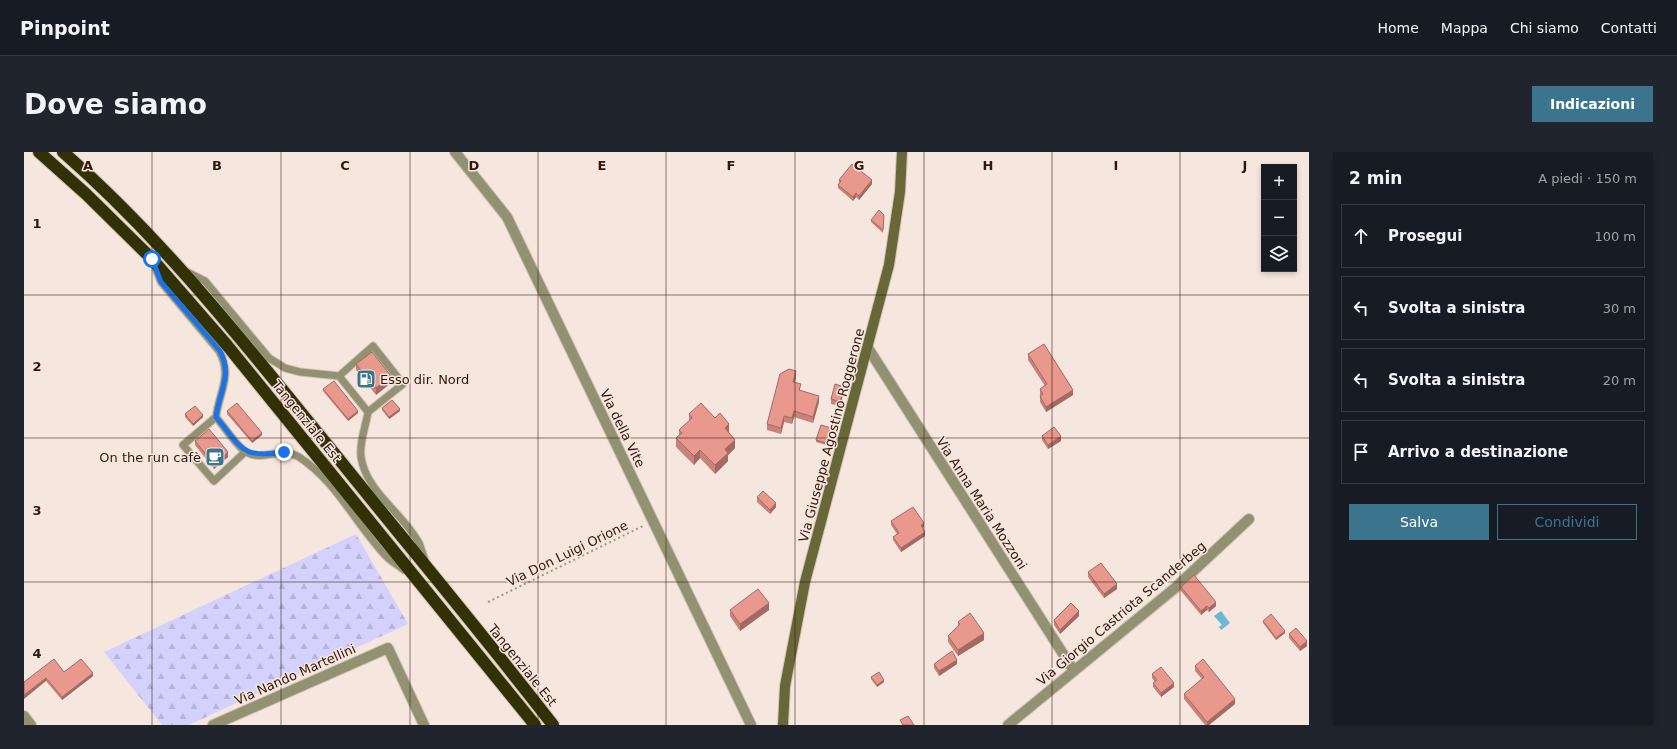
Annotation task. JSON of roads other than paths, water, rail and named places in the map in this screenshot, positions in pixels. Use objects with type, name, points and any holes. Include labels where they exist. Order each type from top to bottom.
[{"type":"highway","name":"Tangenziale Est","points":[[39,152],[86,194],[152,259],[226,344],[535,725]]},
{"type":"highway","name":"Tangenziale Est","points":[[63,152],[137,221],[182,270],[553,725]]},
{"type":"street","name":"Via della Vite","points":[[455,152],[507,217],[751,725]]},
{"type":"street","name":"Via Giuseppe Agostino Roggerone","points":[[783,725],[785,686],[805,582],[889,265],[900,192],[902,152]]},
{"type":"street","name":"Via Anna Maria Mozzoni","points":[[868,348],[1074,671]]},
{"type":"street","name":"Via Giorgio Castriota Scanderbeg","points":[[1008,725],[1175,588],[1249,519]]},
{"type":"street","name":"Via Nando Martellini","points":[[213,725],[388,648],[424,725]]},
{"type":"street","points":[[24,716],[31,725]]},
{"type":"lane","points":[[152,259],[161,282],[220,351],[226,369],[225,382],[217,407],[216,417],[183,445],[214,481],[245,452]]},
{"type":"lane","points":[[182,270],[204,281],[269,358],[285,368],[300,372],[339,376],[368,412]]},
{"type":"lane","points":[[339,376],[373,346],[403,384],[368,412],[362,438],[360,456],[363,467],[371,482],[418,542],[429,572]]},
{"type":"lane","points":[[216,417],[245,452],[255,455],[284,452],[296,456],[312,466],[327,480],[386,556],[418,581]]},
{"type":"place","name":"Esso dir. Nord","points":[[366,379]]},
{"type":"place","name":"On the run cafè","points":[[215,457]]}]
